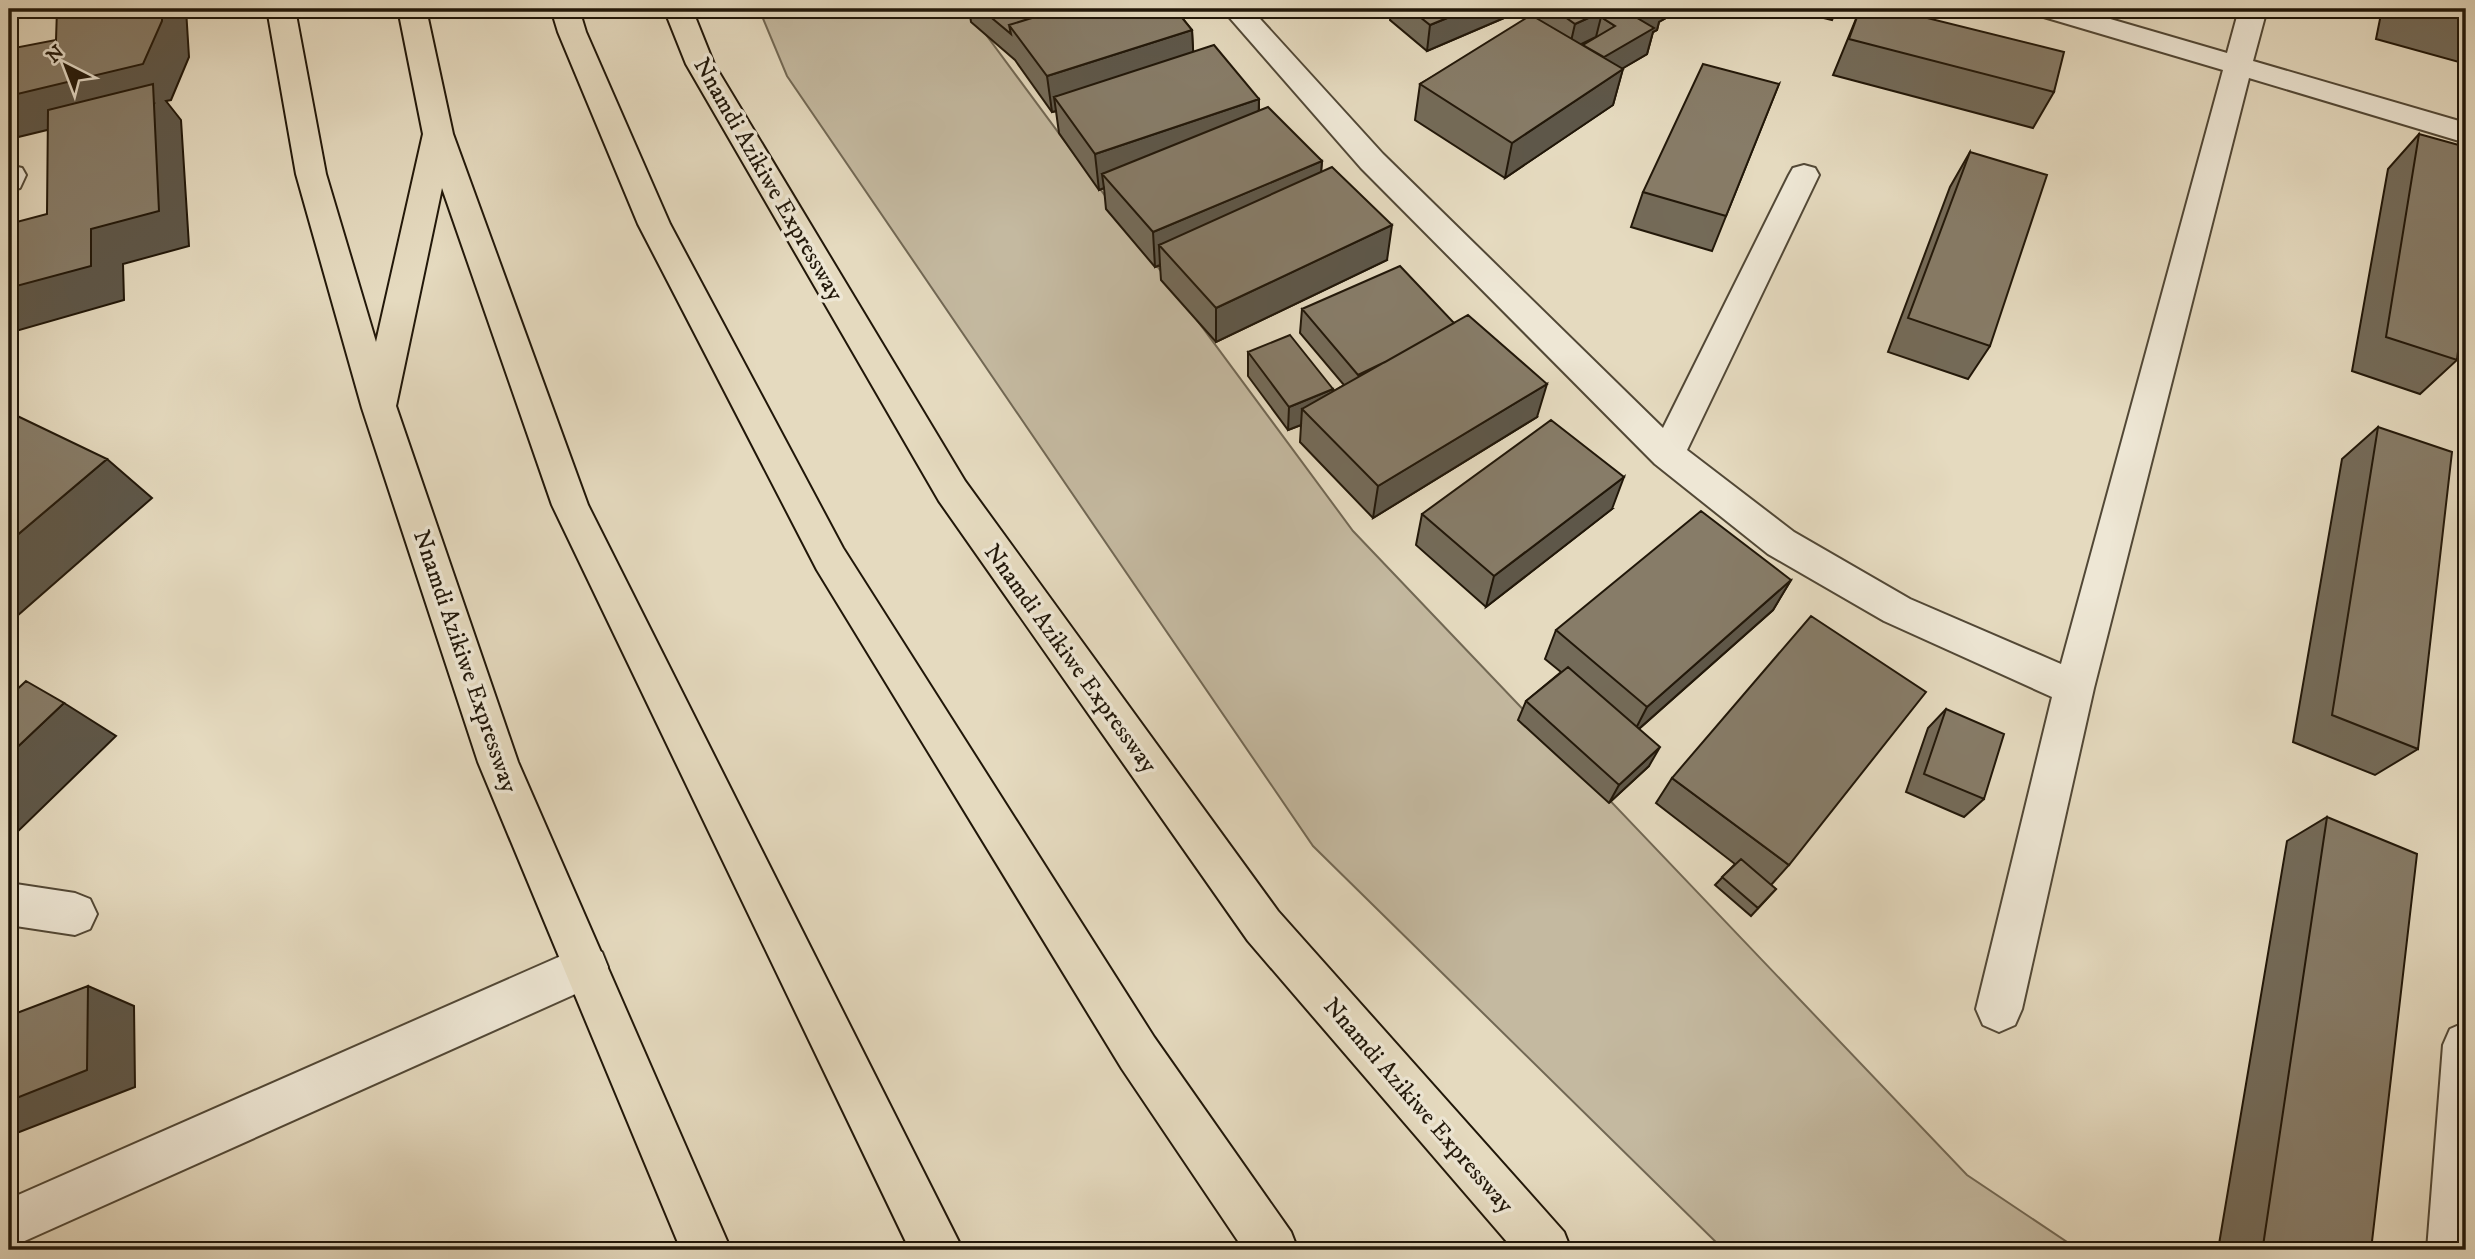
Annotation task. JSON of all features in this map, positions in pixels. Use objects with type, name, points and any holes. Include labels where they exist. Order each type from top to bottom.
[{"type":"highway","name":"Nnamdi Azikiwe Expressway","points":[[281,9],[311,174],[379,408],[498,762],[706,1250]]},
{"type":"highway","points":[[412,9],[438,135],[570,505],[922,1223],[938,1250]]},
{"type":"highway","points":[[565,9],[572,32],[654,224],[830,559],[1138,1053],[1273,1250]]},
{"type":"highway","points":[[654,9],[700,64]]},
{"type":"highway","name":"Nnamdi Azikiwe Expressway","points":[[678,9],[700,64],[960,503],[1263,926],[1546,1250]]},
{"type":"highway","points":[[379,408],[438,135]]},
{"type":"street","points":[[1236,9],[1372,161],[1667,454],[1781,543],[1897,610],[2074,688]]},
{"type":"street","points":[[2047,9],[2237,63],[2466,133]]},
{"type":"street","points":[[1999,1009],[2074,688],[2253,9]]},
{"type":"street","points":[[1667,454],[1804,175]]},
{"type":"street","points":[[9,904],[75,914]]},
{"type":"street","points":[[9,1224],[586,967]]},
{"type":"street","points":[[2452,1250],[2466,1045]]},
{"type":"shaded area","points":[[759,9],[967,9],[1353,531],[1967,1175],[2079,1250],[1724,1250],[1313,846],[787,76]]},
{"type":"building","points":[[57,9],[162,9],[162,21],[143,64],[9,96],[9,49],[56,40]]},
{"type":"building","points":[[981,9],[1061,9],[1009,25],[1011,34]]},
{"type":"building","points":[[1060,9],[1175,9],[1192,30],[1047,76],[1009,25]]},
{"type":"building","points":[[1410,9],[1469,9],[1430,25]]},
{"type":"building","points":[[1554,9],[1608,9],[1575,24]]},
{"type":"building","points":[[1614,9],[1657,9],[1639,19],[1654,28],[1604,57],[1583,45],[1615,26],[1601,17]]},
{"type":"building","points":[[1860,9],[1891,9],[2064,52],[2054,92],[1849,39]]},
{"type":"building","points":[[2426,9],[2466,9],[2466,19]]},
{"type":"building","points":[[1531,15],[1623,69],[1512,143],[1420,84]]},
{"type":"building","points":[[1214,45],[1259,99],[1095,154],[1054,97]]},
{"type":"building","points":[[1703,64],[1779,84],[1726,216],[1643,192]]},
{"type":"building","points":[[153,84],[159,211],[91,229],[91,266],[9,288],[9,224],[47,214],[48,110]]},
{"type":"building","points":[[1268,107],[1322,161],[1153,232],[1102,174]]},
{"type":"building","points":[[2419,134],[2466,147],[2466,282],[2457,360],[2386,337]]},
{"type":"building","points":[[1970,152],[2047,175],[1990,346],[1908,318]]},
{"type":"building","points":[[1332,167],[1392,225],[1216,308],[1159,245]]},
{"type":"building","points":[[1400,266],[1454,323],[1358,375],[1302,309]]},
{"type":"building","points":[[1468,315],[1547,384],[1378,486],[1302,409]]},
{"type":"building","points":[[1290,335],[1333,389],[1289,407],[1248,352]]},
{"type":"building","points":[[9,412],[107,459],[9,542]]},
{"type":"building","points":[[1551,420],[1624,477],[1494,576],[1422,514]]},
{"type":"building","points":[[2378,427],[2452,452],[2418,749],[2332,715]]},
{"type":"building","points":[[1701,511],[1791,580],[1647,707],[1556,630]]},
{"type":"building","points":[[1811,616],[1926,692],[1789,865],[1672,778]]},
{"type":"building","points":[[1568,667],[1660,747],[1619,785],[1526,701]]},
{"type":"building","points":[[26,681],[64,703],[9,755],[9,697]]},
{"type":"building","points":[[1946,709],[2004,734],[1984,799],[1924,774]]},
{"type":"building","points":[[2327,817],[2417,854],[2371,1250],[2271,1250],[2263,1246]]},
{"type":"building","points":[[1741,859],[1776,889],[1758,908],[1722,877]]},
{"type":"building","points":[[88,986],[87,1070],[9,1101],[9,1016]]}]
